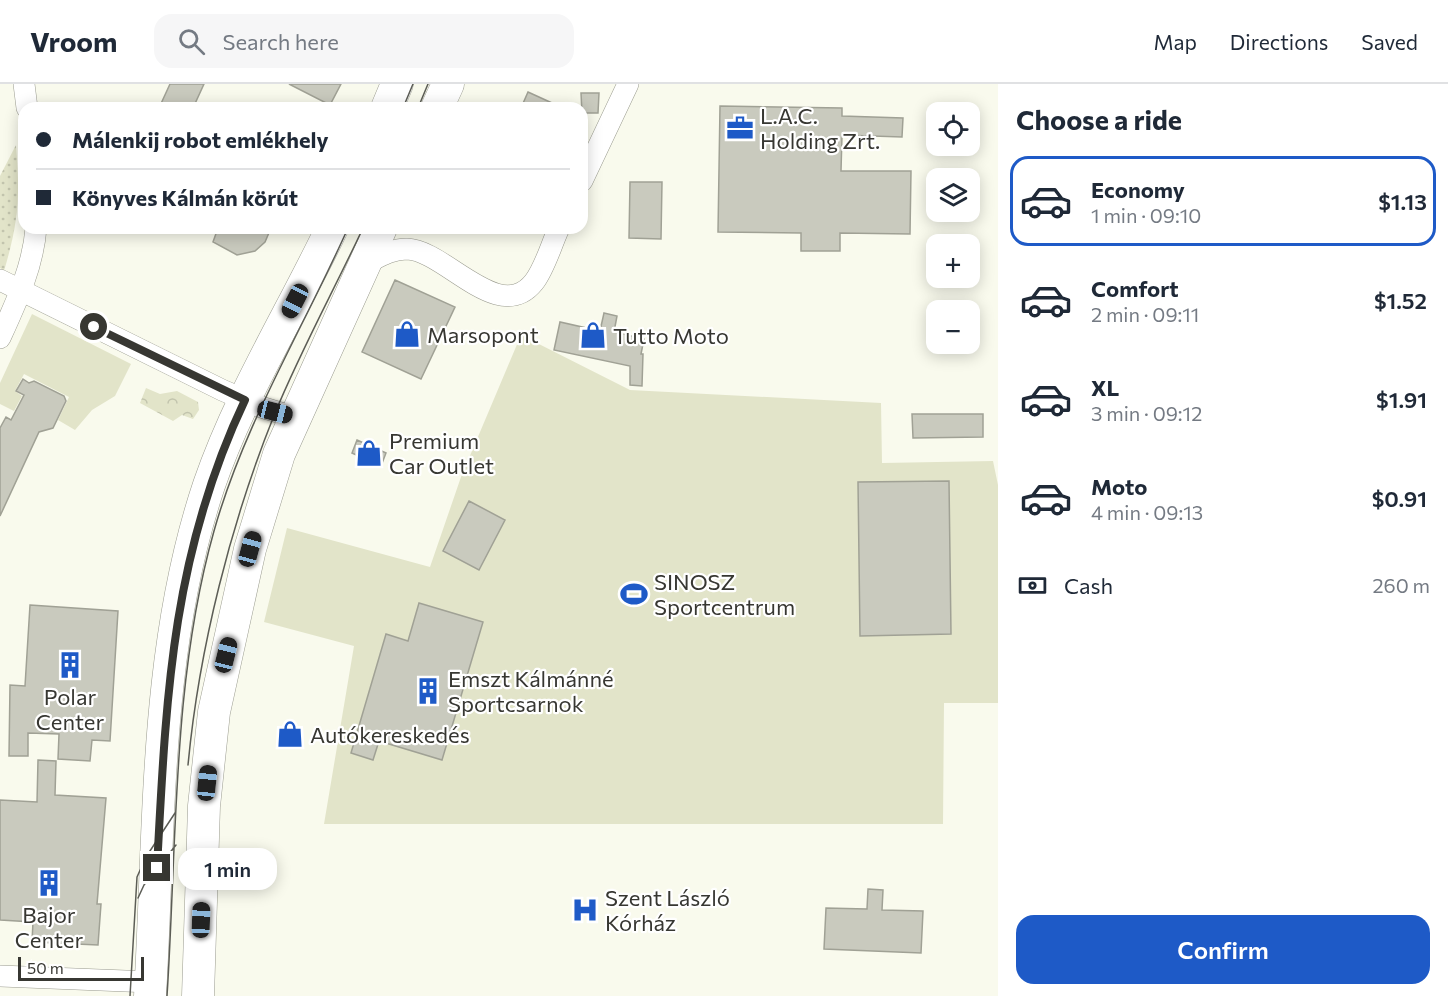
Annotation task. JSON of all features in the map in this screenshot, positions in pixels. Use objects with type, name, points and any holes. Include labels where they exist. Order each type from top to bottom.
[{"type":"main road","points":[[390,102],[397,84]]},
{"type":"main road","points":[[439,102],[448,84]]},
{"type":"main road","points":[[150,989],[166,701],[178,608],[209,487],[245,400],[329,234]]},
{"type":"main road","points":[[198,996],[204,806],[214,712],[250,549],[279,454],[294,417],[378,234]]},
{"type":"street","points":[[24,84],[26,102]]},
{"type":"street","points":[[588,168],[628,84]]},
{"type":"street","points":[[0,338],[35,250],[36,234]]},
{"type":"street","points":[[365,264],[394,249],[410,249],[427,253],[486,292],[504,296],[520,291],[533,283],[557,234]]},
{"type":"street","points":[[0,280],[245,400],[294,417]]},
{"type":"street","points":[[0,976],[150,989]]},
{"type":"green space","points":[[16,145],[17,208],[13,237],[4,271],[0,268],[0,176]]},
{"type":"green space","points":[[32,314],[131,364],[115,396],[92,410],[75,430],[58,420],[69,397],[24,374],[15,391],[22,396],[14,411],[0,404],[0,383]]},
{"type":"green space","name":"SINOSZ Sportcentrum","points":[[521,335],[630,390],[881,403],[882,463],[993,461],[998,485],[998,703],[944,703],[943,824],[324,824],[354,646],[264,622],[287,528],[430,567],[461,477]]},
{"type":"green space","points":[[146,388],[160,394],[177,391],[198,402],[199,410],[193,419],[182,415],[173,421],[140,403]]},
{"type":"building","points":[[170,84],[204,84],[196,102],[162,102]]},
{"type":"building","points":[[289,84],[341,84],[332,102],[324,102]]},
{"type":"building","points":[[528,92],[550,102],[524,102]]},
{"type":"building","points":[[581,93],[599,93],[598,113],[588,113],[588,102],[581,102]]},
{"type":"building","points":[[720,106],[842,108],[842,116],[903,118],[902,137],[842,135],[841,171],[911,171],[910,234],[840,233],[840,251],[801,251],[801,233],[718,232]]},
{"type":"building","points":[[630,182],[662,182],[661,239],[629,238]]},
{"type":"building","points":[[216,234],[268,234],[265,242],[255,251],[237,255],[213,242]]},
{"type":"building","name":"Marsopont","points":[[395,280],[455,307],[421,379],[362,352]]},
{"type":"building","name":"Tutto Moto","points":[[604,313],[617,316],[614,332],[644,339],[641,354],[643,354],[642,386],[630,385],[630,366],[554,350],[560,322],[600,331]]},
{"type":"building","points":[[23,379],[29,383],[34,381],[64,396],[66,401],[53,428],[39,432],[0,516],[0,428],[6,417],[11,420],[24,395],[16,391]]},
{"type":"building","points":[[912,414],[983,414],[983,437],[913,438]]},
{"type":"building","name":"Premium Car Outlet","points":[[357,440],[386,453],[381,466],[352,453]]},
{"type":"building","points":[[949,481],[951,634],[860,636],[858,482]]},
{"type":"building","points":[[469,501],[505,520],[479,570],[443,551]]},
{"type":"building","name":"Emszt Kálmánné Sportcsarnok","points":[[419,603],[483,622],[442,760],[379,741],[373,760],[351,753],[386,634],[408,641]]},
{"type":"building","name":"Polar Center","points":[[30,605],[118,611],[110,741],[92,740],[90,761],[58,759],[59,734],[28,733],[28,756],[9,756],[10,685],[25,686]]},
{"type":"building","name":"Bajor Center","points":[[38,760],[56,761],[55,795],[106,798],[97,904],[101,904],[98,945],[32,942],[33,922],[0,920],[0,800],[37,802]]},
{"type":"building","points":[[868,889],[883,890],[882,910],[923,911],[921,953],[824,949],[826,908],[867,909]]},
{"type":"tram line","points":[[406,102],[413,84]]},
{"type":"tram line","points":[[420,102],[428,84]]},
{"type":"tram line","points":[[167,996],[178,762],[190,645],[200,587],[214,531],[241,453],[275,377],[345,234]]},
{"type":"tram line","points":[[188,765],[200,676],[209,631],[244,498],[285,390],[360,234]]},
{"type":"tram line","points":[[130,996],[137,877],[146,857],[175,813]]},
{"type":"tram line","points":[[138,898],[144,885],[176,845]]},
{"type":"place","name":"L.A.C. Holding Zrt.","points":[[740,128]]},
{"type":"place","name":"Marsopont","points":[[407,334]]},
{"type":"place","name":"Tutto Moto","points":[[593,335]]},
{"type":"place","name":"Premium Car Outlet","points":[[369,453]]},
{"type":"place","name":"SINOSZ Sportcentrum","points":[[634,594]]},
{"type":"place","name":"Polar Center","points":[[70,665]]},
{"type":"place","name":"Emszt Kálmánné Sportcsarnok","points":[[428,691]]},
{"type":"place","name":"Autókereskedés","points":[[290,734]]},
{"type":"place","name":"Bajor Center","points":[[49,883]]},
{"type":"place","name":"Szent László Kórház","points":[[585,910]]},
{"type":"route","points":[[94,327],[245,400],[209,487],[189,555],[178,608],[166,701],[157,868]]}]
